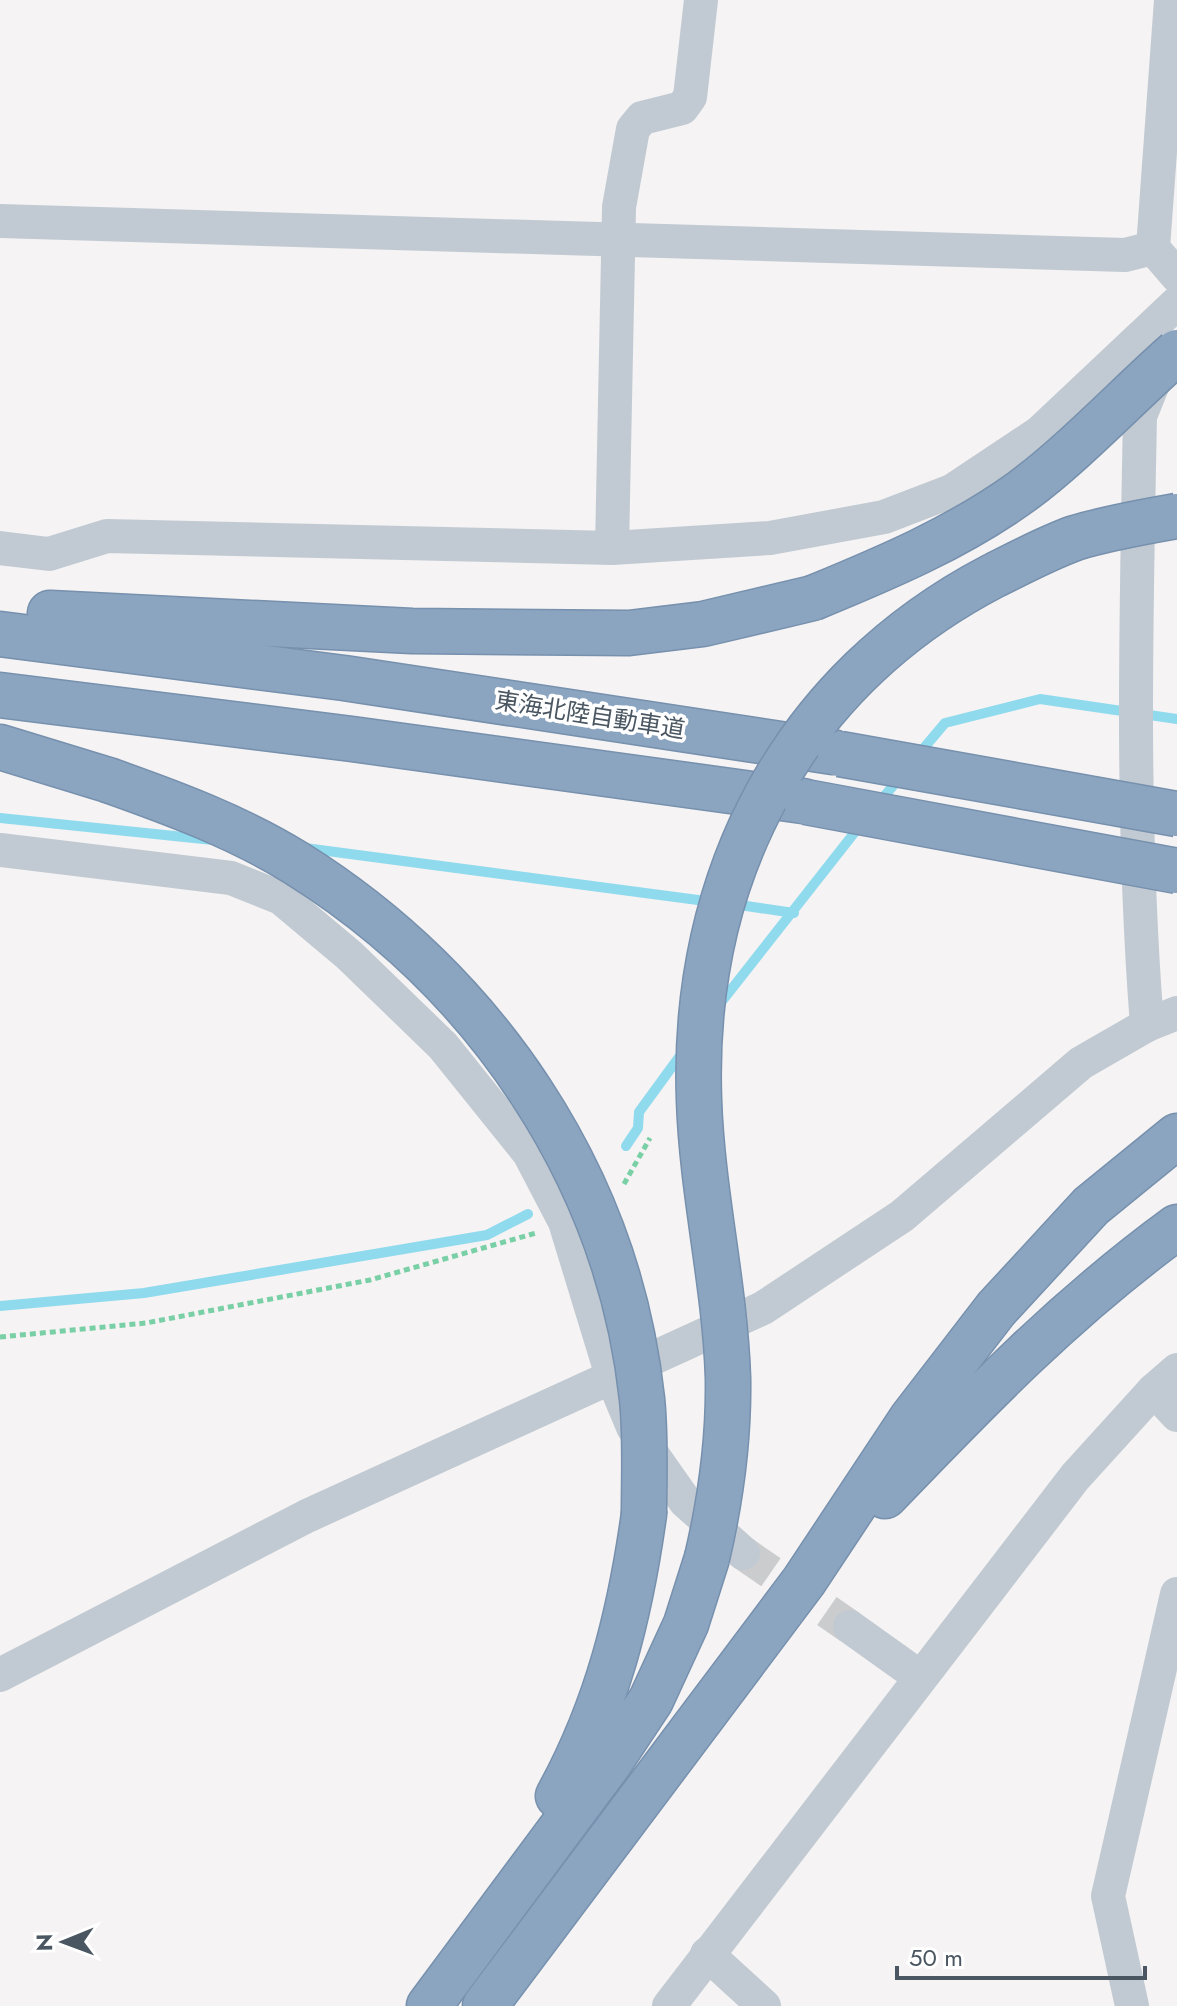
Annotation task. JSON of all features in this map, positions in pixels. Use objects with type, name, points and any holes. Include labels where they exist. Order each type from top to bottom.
[{"type":"highway","points":[[0,610],[242,625],[523,635],[629,633],[703,624],[813,598],[969,527],[1024,490],[1177,352]]},
{"type":"highway","points":[[429,2006],[608,1765],[651,1700],[686,1624],[725,1556],[721,1497],[728,1378],[702,1158],[699,1035],[709,948],[742,843],[784,765],[816,720],[877,654],[928,612],[1020,562],[1074,539],[1177,516]]},
{"type":"highway","name":"東海北陸自動車道","points":[[0,634],[344,678],[840,754],[1177,814]]},
{"type":"highway","points":[[0,695],[352,739],[806,802],[1177,871]]},
{"type":"highway","points":[[0,747],[108,780],[233,828],[295,862],[355,902],[415,953],[461,999],[507,1054],[545,1111],[575,1167],[620,1284],[642,1401],[644,1514],[633,1589],[612,1674],[582,1752],[482,1935]]},
{"type":"highway","points":[[485,2006],[804,1581],[912,1418],[996,1309],[1091,1206],[1172,1140]]},
{"type":"highway","points":[[804,1581],[1011,1365],[1073,1308],[1177,1227]]},
{"type":"street","points":[[612,548],[619,207],[633,129],[642,118],[682,108],[690,97],[701,0]]},
{"type":"street","points":[[1171,0],[1153,248],[1177,276]]},
{"type":"street","points":[[0,221],[1125,255],[1153,248]]},
{"type":"street","points":[[0,548],[49,554],[107,536],[612,548],[770,538],[884,517],[952,491],[1039,433],[1177,303]]},
{"type":"street","points":[[0,1675],[307,1516],[763,1308],[902,1216],[1081,1063],[1162,1019],[1137,900],[1133,758],[1140,416],[1177,324]]},
{"type":"street","points":[[0,850],[231,878],[281,898],[349,955],[443,1046],[529,1153],[565,1222],[613,1379],[633,1427],[725,1556]]},
{"type":"street","points":[[669,2006],[1075,1477],[1165,1380],[1177,1415]]},
{"type":"street","points":[[1132,2006],[1108,1896],[1177,1594]]},
{"type":"street","points":[[850,1627],[920,1677]]},
{"type":"street","points":[[707,1954],[764,2006]]},
{"type":"path","points":[[620,1190],[650,1138]]},
{"type":"path","points":[[0,1337],[146,1323],[370,1280],[513,1242],[565,1222]]},
{"type":"waterway","points":[[918,755],[945,723],[1040,699],[1177,719]]},
{"type":"waterway","points":[[878,804],[901,776]]},
{"type":"waterway","points":[[0,818],[213,840]]},
{"type":"waterway","points":[[719,1005],[862,823]]},
{"type":"waterway","points":[[305,848],[713,902]]},
{"type":"waterway","points":[[733,904],[794,913]]},
{"type":"waterway","points":[[626,1146],[638,1128],[639,1112],[685,1049]]},
{"type":"waterway","points":[[0,1306],[144,1293],[487,1235],[528,1214]]},
{"type":"tunnel","points":[[743,1553],[850,1627]]}]
